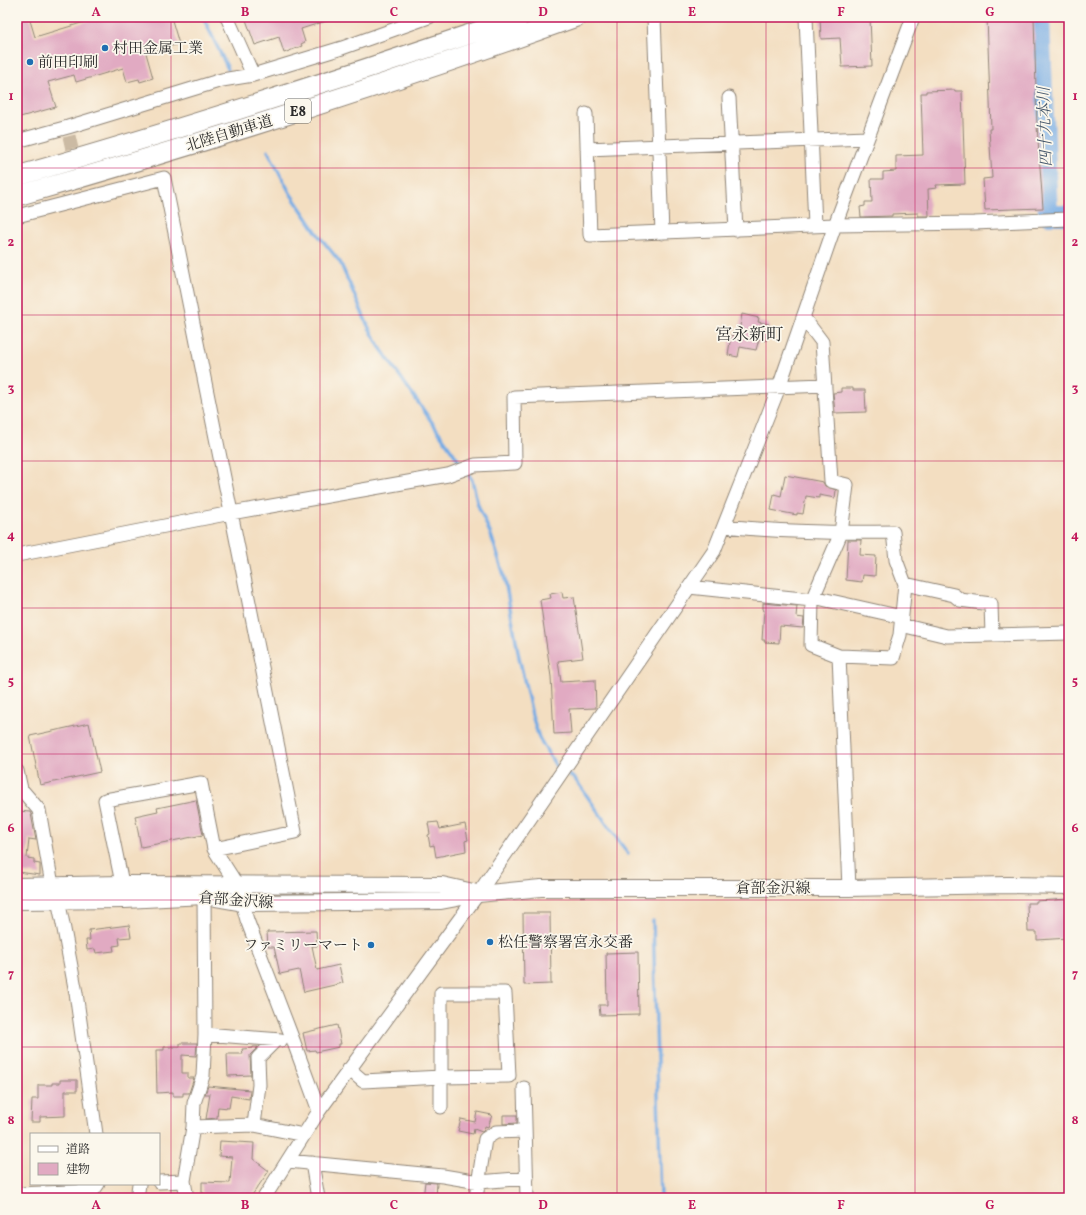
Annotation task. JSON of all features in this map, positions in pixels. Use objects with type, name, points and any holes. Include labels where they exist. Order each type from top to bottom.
[{"type":"highway","name":"北陸自動車道","points":[[17,176],[216,117],[342,77],[520,17]]},
{"type":"highway","name":"北陸自動車道","points":[[17,196],[137,162],[326,102],[576,17]]},
{"type":"main road","name":"倉部金沢線","points":[[17,902],[55,893],[122,884],[442,885],[478,894]]},
{"type":"main road","name":"倉部金沢線","points":[[17,886],[55,893],[125,900],[204,896],[243,903],[441,901],[478,894],[541,888],[849,888],[1008,885],[1069,886]]},
{"type":"street","points":[[227,17],[253,75]]},
{"type":"street","points":[[17,141],[69,131],[222,80],[253,75],[342,48],[429,17]]},
{"type":"street","points":[[655,17],[662,232]]},
{"type":"street","points":[[806,17],[815,226]]},
{"type":"street","points":[[897,59],[897,34],[903,17]]},
{"type":"street","points":[[264,1198],[319,1111],[478,894],[714,552],[779,387],[835,225],[913,17]]},
{"type":"street","points":[[729,98],[736,230]]},
{"type":"street","points":[[586,114],[590,235],[835,225],[974,223],[1069,219]]},
{"type":"street","points":[[587,149],[731,142],[867,138]]},
{"type":"street","points":[[17,216],[81,193],[164,178],[295,832],[214,849]]},
{"type":"street","points":[[724,526],[769,531],[841,533],[893,532],[896,560],[905,584],[900,635],[893,658],[839,656],[811,645],[813,598],[841,533],[847,485],[831,481],[822,342],[802,317]]},
{"type":"street","points":[[17,555],[231,513],[448,475],[475,465],[515,464],[514,397],[825,385]]},
{"type":"street","points":[[905,584],[954,595],[960,600],[991,604],[992,635]]},
{"type":"street","points":[[689,587],[813,598],[901,621],[947,636],[1069,633]]},
{"type":"street","points":[[839,656],[849,888]]},
{"type":"street","points":[[17,771],[21,789],[39,810],[76,993],[96,1133]]},
{"type":"street","points":[[125,900],[105,800],[201,783],[214,849],[237,885],[247,920],[319,1111]]},
{"type":"street","points":[[188,1198],[184,1181],[193,1127],[194,1103],[203,1076],[205,1034],[204,896]]},
{"type":"street","points":[[350,1069],[364,1081],[441,1077],[509,1076],[505,993],[441,993],[441,1077],[441,1107]]},
{"type":"street","points":[[205,1034],[293,1040]]},
{"type":"street","points":[[254,1125],[259,1085],[258,1058],[276,1040]]},
{"type":"street","points":[[524,1088],[527,1198]]},
{"type":"street","points":[[193,1127],[254,1125],[304,1135]]},
{"type":"street","points":[[476,1198],[485,1139],[496,1132],[526,1131]]},
{"type":"street","points":[[288,1161],[443,1176],[479,1182],[527,1178]]},
{"type":"street","points":[[312,1163],[318,1198]]},
{"type":"street","points":[[160,1182],[184,1181]]},
{"type":"street","points":[[137,1198],[139,1185]]},
{"type":"street","points":[[17,1195],[95,1191]]},
{"type":"building","points":[[17,17],[29,17],[35,37],[101,17],[171,17],[179,44],[146,53],[153,78],[140,82],[139,79],[127,82],[123,68],[76,82],[74,75],[48,82],[56,107],[20,117],[17,107]]},
{"type":"building","points":[[245,17],[332,17],[332,19],[301,29],[305,42],[301,44],[302,46],[284,53],[279,37],[255,45]]},
{"type":"building","points":[[820,17],[870,17],[872,66],[842,67],[840,38],[821,39]]},
{"type":"building","points":[[987,17],[1034,17],[1037,126],[1043,208],[985,210],[983,179],[992,178],[989,129],[991,129]]},
{"type":"building","points":[[926,91],[962,91],[965,184],[936,185],[937,188],[928,189],[929,216],[918,216],[918,213],[861,217],[860,207],[865,206],[865,202],[872,202],[871,179],[883,179],[883,172],[896,171],[896,156],[923,155],[921,93],[926,93]]},
{"type":"building","points":[[742,314],[759,318],[758,322],[769,324],[766,341],[759,339],[756,350],[740,347],[738,357],[728,355],[731,335],[735,336],[736,331],[739,332]]},
{"type":"building","points":[[841,388],[865,390],[866,412],[835,413],[833,393],[841,392]]},
{"type":"building","points":[[785,475],[823,482],[825,486],[836,490],[835,498],[819,495],[819,498],[806,496],[803,514],[797,513],[797,515],[771,510],[774,494],[781,496]]},
{"type":"building","points":[[848,540],[861,540],[860,555],[876,556],[875,576],[863,575],[862,582],[846,580]]},
{"type":"building","points":[[562,592],[563,598],[574,597],[583,658],[558,661],[561,682],[595,680],[596,708],[569,709],[571,733],[554,734],[551,677],[540,600],[551,598],[550,594]]},
{"type":"building","points":[[763,603],[797,606],[796,617],[804,618],[803,628],[780,626],[779,643],[764,642],[765,640],[762,640]]},
{"type":"building","points":[[89,723],[100,772],[40,785],[30,736]]},
{"type":"building","points":[[196,800],[203,835],[141,847],[135,816],[158,811],[157,808]]},
{"type":"building","points":[[17,811],[30,812],[31,814],[36,840],[29,839],[27,858],[34,859],[34,863],[40,864],[40,875],[18,872]]},
{"type":"building","points":[[438,822],[440,829],[465,824],[468,840],[465,841],[466,851],[436,857],[434,845],[430,846],[428,823]]},
{"type":"building","points":[[1069,899],[1069,938],[1037,940],[1037,932],[1028,932],[1027,903]]},
{"type":"building","points":[[523,913],[550,913],[551,984],[524,985]]},
{"type":"building","points":[[129,925],[131,937],[119,938],[120,945],[113,946],[114,951],[96,953],[95,949],[87,950],[86,940],[90,940],[89,930]]},
{"type":"building","points":[[316,931],[317,946],[312,946],[317,970],[339,965],[343,983],[304,992],[299,970],[280,974],[274,947],[268,947],[267,932]]},
{"type":"building","points":[[638,952],[639,1014],[600,1015],[599,1005],[607,1005],[606,953]]},
{"type":"building","points":[[337,1025],[341,1044],[339,1044],[339,1047],[316,1052],[315,1050],[307,1051],[303,1033]]},
{"type":"building","points":[[180,1043],[197,1043],[196,1056],[182,1055],[182,1073],[188,1073],[188,1078],[194,1078],[189,1093],[183,1093],[183,1096],[173,1096],[173,1092],[157,1093],[156,1050],[164,1050],[164,1047],[180,1047]]},
{"type":"building","points":[[258,1047],[250,1055],[251,1075],[228,1076],[227,1054],[243,1054],[242,1049]]},
{"type":"building","points":[[60,1080],[77,1080],[77,1091],[65,1091],[65,1116],[40,1117],[40,1122],[31,1122],[32,1099],[38,1099],[38,1085],[52,1085],[52,1083],[60,1083]]},
{"type":"building","points":[[208,1086],[250,1090],[249,1099],[231,1096],[229,1108],[218,1107],[217,1118],[206,1119],[210,1094],[205,1094]]},
{"type":"building","points":[[477,1112],[492,1115],[488,1127],[485,1126],[482,1132],[474,1129],[473,1134],[458,1131],[461,1119],[475,1122]]},
{"type":"building","points":[[503,1115],[517,1115],[517,1123],[503,1124]]},
{"type":"building","points":[[220,1141],[254,1143],[253,1159],[269,1171],[250,1198],[204,1198],[204,1193],[202,1193],[202,1182],[230,1183],[232,1157],[219,1156]]},
{"type":"building","points":[[425,1182],[437,1183],[436,1198],[423,1198]]},
{"type":"waterway","points":[[203,17],[228,69]]},
{"type":"waterway","name":"四十九本川","points":[[1040,17],[1048,215],[1069,215]]},
{"type":"waterway","points":[[268,151],[290,193],[319,236],[340,262],[368,326],[379,346],[463,467]]},
{"type":"waterway","points":[[467,472],[472,480],[478,505],[491,535],[504,575],[519,657],[532,715],[539,738],[556,766],[575,779],[628,854]]},
{"type":"waterway","points":[[653,921],[661,1198]]},
{"type":"tunnel","points":[[69,136],[81,188]]},
{"type":"place","name":"村田金属工業","points":[[105,48]]},
{"type":"place","name":"前田印刷","points":[[30,62]]},
{"type":"place","name":"松任警察署宮永交番","points":[[490,942]]},
{"type":"place","name":"ファミリーマート","points":[[371,945]]},
{"type":"district","name":"宮永新町","points":[[749,334]]}]
